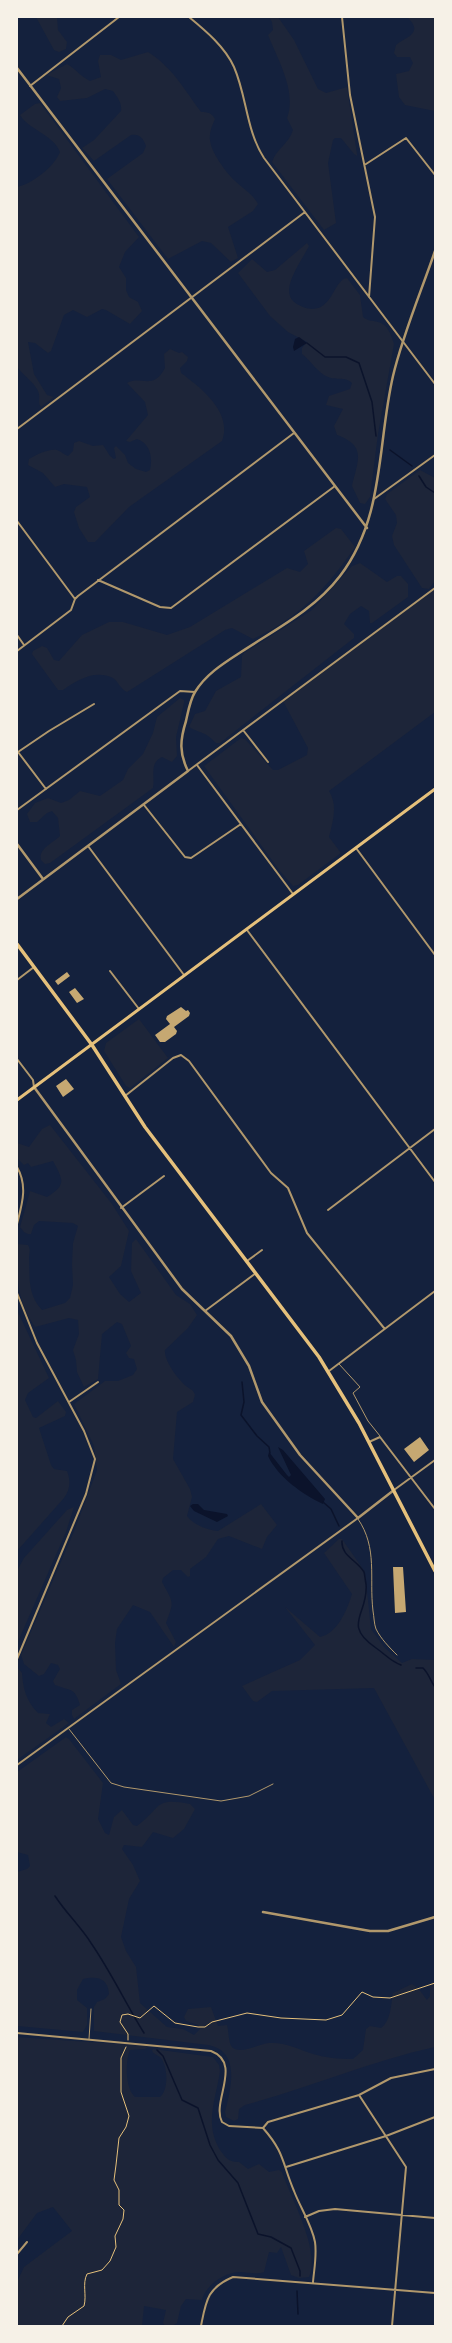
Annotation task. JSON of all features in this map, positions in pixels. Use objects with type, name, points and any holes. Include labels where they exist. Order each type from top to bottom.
[{"type":"highway","points":[[17,944],[92,1045],[124,1097],[329,1371],[369,1442],[435,1571]]},
{"type":"main road","points":[[17,1100],[140,1010],[435,789]]},
{"type":"street","points":[[30,86],[119,17]]},
{"type":"street","points":[[189,17],[213,39],[229,58],[239,82],[255,143],[264,158],[369,299],[404,342],[435,384]]},
{"type":"street","points":[[342,17],[350,95],[375,217],[369,299]]},
{"type":"street","points":[[17,68],[367,528]]},
{"type":"street","points":[[365,164],[406,138],[435,175]]},
{"type":"street","points":[[17,429],[192,299],[305,212]]},
{"type":"street","points":[[188,771],[182,758],[180,743],[195,692],[216,668],[305,611],[321,598],[341,575],[358,550],[367,528],[374,499],[391,386],[404,342],[435,251]]},
{"type":"street","points":[[17,651],[71,610],[75,599],[98,580],[294,433]]},
{"type":"street","points":[[374,499],[435,455]]},
{"type":"street","points":[[98,580],[160,606],[171,608],[335,486]]},
{"type":"street","points":[[17,521],[75,599]]},
{"type":"street","points":[[17,899],[435,588]]},
{"type":"street","points":[[17,636],[24,645]]},
{"type":"street","points":[[17,810],[180,691],[195,692]]},
{"type":"street","points":[[46,789],[17,751],[54,727],[94,704]]},
{"type":"street","points":[[243,730],[268,762]]},
{"type":"street","points":[[197,765],[294,895]]},
{"type":"street","points":[[144,805],[179,852],[185,857],[191,858],[241,824]]},
{"type":"street","points":[[17,844],[43,879]]},
{"type":"street","points":[[88,846],[185,976]]},
{"type":"street","points":[[356,848],[435,955]]},
{"type":"street","points":[[247,930],[435,1182]]},
{"type":"street","points":[[17,980],[34,967]]},
{"type":"street","points":[[110,970],[140,1010]]},
{"type":"street","points":[[124,1097],[173,1058],[181,1055],[189,1060],[271,1173],[288,1188],[307,1233],[384,1328]]},
{"type":"street","points":[[17,1059],[33,1080],[34,1087],[120,1208],[182,1289],[221,1324],[241,1350],[262,1402],[272,1418],[318,1477],[358,1518]]},
{"type":"street","points":[[328,1210],[435,1128]]},
{"type":"street","points":[[17,1167],[22,1175],[25,1190],[18,1212],[17,1224]]},
{"type":"street","points":[[120,1208],[164,1176]]},
{"type":"street","points":[[247,1261],[262,1250]]},
{"type":"street","points":[[205,1311],[256,1273]]},
{"type":"street","points":[[329,1371],[435,1291]]},
{"type":"street","points":[[17,1293],[37,1343],[84,1430],[95,1459],[86,1494],[17,1659]]},
{"type":"street","points":[[69,1402],[98,1382]]},
{"type":"street","points":[[369,1442],[380,1437],[435,1509]]},
{"type":"street","points":[[17,1766],[358,1518],[435,1460]]},
{"type":"street","points":[[263,1912],[370,1932],[388,1931],[435,1917]]},
{"type":"street","points":[[17,2033],[172,2046],[217,2053],[222,2059],[225,2069],[220,2119],[228,2126],[263,2128],[278,2147],[293,2190],[315,2243],[313,2283]]},
{"type":"street","points":[[263,2128],[268,2122],[359,2095],[391,2078],[435,2069]]},
{"type":"street","points":[[359,2095],[406,2167],[397,2290],[392,2326]]},
{"type":"street","points":[[286,2167],[386,2136],[435,2117]]},
{"type":"street","points":[[305,2216],[319,2211],[335,2209],[435,2218]]},
{"type":"street","points":[[17,2254],[27,2242]]},
{"type":"street","points":[[201,2326],[208,2296],[221,2282],[233,2277],[435,2293]]},
{"type":"lane","points":[[339,1364],[360,1387],[353,1393],[368,1421],[380,1437]]},
{"type":"lane","points":[[358,1518],[367,1532],[371,1546],[372,1605],[375,1627],[383,1640],[397,1655]]},
{"type":"lane","points":[[68,1729],[111,1783],[124,1787],[221,1801],[249,1796],[273,1784]]},
{"type":"lane","points":[[89,2039],[92,2009]]},
{"type":"path","points":[[62,2326],[68,2317],[84,2306],[86,2291],[84,2282],[87,2274],[102,2270],[110,2261],[116,2247],[117,2230],[123,2219],[124,2210],[119,2205],[119,2190],[114,2180],[119,2138],[126,2127],[129,2116],[121,2092],[121,2058],[128,2043],[128,2034],[120,2022],[122,2015],[128,2014],[140,2018],[154,2006],[176,2022],[198,2027],[205,2027],[212,2022],[247,2013],[281,2018],[326,2020],[342,2014],[362,1992],[373,1997],[390,1998],[435,1983]]},
{"type":"shaded area","points":[[36,17],[57,17],[58,30],[67,42],[66,49],[59,52],[54,50]]},
{"type":"shaded area","points":[[269,17],[278,17],[294,40],[318,89],[326,93],[347,87],[357,156],[341,138],[335,138],[333,140],[328,163],[336,223],[324,230],[272,162],[276,153],[289,139],[293,130],[287,118],[290,98],[288,87],[281,65],[268,35],[273,30],[272,22]]},
{"type":"shaded area","points":[[407,17],[435,17],[435,111],[405,105],[399,97],[396,74],[409,71],[413,63],[410,57],[397,57],[394,53],[396,45],[414,31],[412,23]]},
{"type":"shaded area","points":[[148,52],[171,71],[201,112],[210,113],[213,115],[215,119],[210,137],[211,145],[216,156],[230,176],[256,200],[258,204],[253,211],[228,227],[238,258],[231,262],[211,243],[202,241],[168,259],[107,179],[143,153],[146,146],[142,139],[137,135],[131,135],[94,161],[82,148],[94,140],[121,111],[120,103],[113,91],[105,89],[87,98],[60,101],[57,97],[61,88],[59,79],[46,75],[67,64],[90,81],[101,77],[98,61],[100,55],[111,55],[121,60]]},
{"type":"shaded area","points":[[40,103],[139,237],[125,252],[119,267],[126,278],[126,290],[129,297],[138,302],[142,311],[130,324],[102,309],[87,317],[73,310],[64,315],[51,351],[48,353],[35,343],[28,342],[34,374],[47,395],[54,397],[41,407],[39,404],[39,393],[36,387],[17,367],[17,187],[36,179],[48,169],[60,152],[52,141],[29,125],[20,115],[35,104]]},
{"type":"shaded area","points":[[307,243],[309,246],[294,274],[289,289],[293,301],[303,307],[313,309],[320,307],[331,297],[338,284],[347,278],[360,295],[363,317],[367,320],[381,323],[387,327],[394,344],[378,434],[370,497],[365,504],[360,503],[352,486],[358,462],[357,450],[347,439],[337,435],[334,426],[343,409],[326,405],[329,396],[350,389],[352,383],[344,379],[334,379],[328,377],[318,370],[302,354],[302,348],[307,342],[288,332],[270,316],[238,273],[252,259],[267,272],[275,270]]},
{"type":"shaded area","points":[[299,337],[307,343],[294,351],[293,347],[295,339]]},
{"type":"shaded area","points":[[170,349],[179,353],[182,352],[188,357],[187,361],[180,368],[181,373],[197,385],[213,401],[219,410],[223,420],[224,430],[222,441],[129,507],[95,542],[88,542],[79,528],[74,512],[76,507],[90,497],[87,487],[64,484],[55,487],[43,473],[28,465],[29,459],[51,450],[58,451],[68,456],[73,451],[74,443],[79,441],[93,446],[103,445],[110,456],[114,459],[116,458],[114,448],[116,446],[125,455],[128,463],[136,469],[146,472],[150,470],[151,456],[148,447],[137,439],[130,442],[126,441],[148,415],[145,402],[127,383],[132,381],[151,381],[156,379],[165,368],[164,354]]},
{"type":"shaded area","points":[[420,470],[435,478],[435,581],[429,589],[422,588],[394,545],[392,536],[397,523],[396,515],[385,499],[387,494]]},
{"type":"shaded area","points":[[336,528],[341,529],[355,547],[323,589],[284,622],[253,639],[232,628],[225,630],[127,692],[113,678],[100,675],[93,675],[80,679],[63,690],[58,690],[32,654],[33,651],[42,646],[47,648],[54,660],[59,661],[82,635],[109,622],[123,622],[167,635],[190,627],[287,568],[300,572],[308,564],[304,551]]},
{"type":"shaded area","points":[[360,563],[387,582],[397,576],[401,576],[408,584],[408,597],[372,623],[370,623],[369,611],[361,606],[350,614],[344,624],[354,634],[354,638],[220,743],[216,743],[206,735],[189,727],[195,714],[205,711],[216,691],[241,677],[242,656],[244,653],[312,610],[352,566]]},
{"type":"shaded area","points":[[435,588],[435,712],[329,791],[332,796],[334,813],[329,837],[341,853],[298,885],[293,886],[279,870],[204,766],[241,738],[245,739],[273,770],[278,770],[307,755],[308,748],[283,701]]},
{"type":"shaded area","points":[[180,698],[184,700],[184,703],[176,737],[177,756],[172,762],[162,757],[155,763],[153,770],[153,788],[50,863],[45,864],[41,860],[44,849],[60,836],[58,818],[52,811],[47,813],[37,822],[30,822],[27,814],[35,803],[48,798],[61,803],[69,800],[80,791],[100,796],[123,780],[128,769],[143,754],[153,733],[157,717]]},
{"type":"shaded area","points":[[139,1019],[168,1058],[130,1088],[126,1086],[104,1051],[106,1043]]},
{"type":"shaded area","points":[[50,1125],[112,1204],[129,1231],[121,1266],[109,1277],[120,1294],[129,1302],[141,1293],[131,1271],[132,1243],[136,1239],[176,1295],[190,1304],[197,1315],[188,1328],[165,1350],[165,1354],[172,1370],[186,1386],[193,1391],[195,1395],[193,1402],[177,1412],[173,1459],[190,1489],[192,1497],[187,1516],[193,1522],[201,1526],[210,1530],[218,1531],[261,1504],[277,1525],[267,1537],[262,1549],[229,1536],[218,1539],[206,1557],[190,1569],[190,1576],[188,1577],[181,1570],[173,1570],[163,1578],[162,1582],[172,1602],[166,1623],[176,1642],[174,1647],[150,1612],[133,1605],[117,1629],[115,1643],[116,1670],[121,1684],[74,1719],[72,1710],[80,1705],[74,1692],[55,1685],[53,1681],[60,1669],[58,1665],[51,1663],[44,1674],[39,1676],[24,1664],[21,1655],[75,1529],[97,1470],[94,1446],[74,1404],[105,1381],[118,1381],[133,1375],[137,1369],[134,1359],[129,1358],[126,1353],[131,1346],[122,1324],[117,1322],[102,1334],[98,1379],[84,1387],[77,1372],[73,1350],[79,1334],[78,1320],[69,1318],[35,1327],[24,1307],[19,1287],[17,1244],[28,1245],[29,1247],[30,1285],[34,1298],[42,1310],[65,1303],[70,1298],[73,1285],[73,1243],[78,1226],[73,1223],[39,1221],[34,1225],[31,1234],[24,1232],[20,1227],[30,1191],[47,1197],[58,1189],[61,1182],[61,1178],[53,1161],[31,1167],[28,1163],[24,1165],[17,1158],[17,1143],[29,1147],[42,1129]]},
{"type":"shaded area","points":[[17,1310],[49,1378],[28,1393],[25,1400],[33,1417],[36,1418],[58,1401],[66,1412],[65,1416],[39,1428],[51,1465],[54,1469],[67,1471],[69,1478],[69,1489],[64,1498],[17,1551]]},
{"type":"shaded area","points":[[278,1447],[283,1450],[325,1499],[323,1504],[291,1484],[272,1464],[268,1456],[269,1452],[287,1475],[289,1477],[291,1475]]},
{"type":"shaded area","points":[[193,1504],[198,1504],[204,1510],[227,1514],[228,1516],[217,1522],[194,1511],[190,1506]]},
{"type":"shaded area","points":[[74,1507],[66,1532],[17,1644],[18,1569],[24,1558],[67,1510]]},
{"type":"shaded area","points":[[339,1539],[342,1539],[365,1572],[371,1629],[385,1648],[402,1663],[412,1659],[435,1660],[435,1800],[374,1688],[272,1691],[257,1702],[253,1701],[242,1686],[300,1660],[315,1645],[285,1607],[320,1637],[332,1631],[341,1620],[352,1594],[324,1553]]},
{"type":"shaded area","points":[[17,1667],[22,1673],[24,1689],[31,1704],[38,1713],[50,1714],[46,1723],[51,1727],[64,1719],[69,1723],[17,1760]]},
{"type":"shaded area","points":[[66,1737],[103,1783],[98,1819],[105,1833],[109,1835],[114,1817],[122,1810],[133,1825],[137,1826],[164,1803],[178,1802],[190,1804],[195,1809],[184,1829],[173,1838],[153,1832],[142,1847],[124,1845],[122,1849],[133,1865],[140,1881],[129,1899],[121,1937],[126,1951],[136,1967],[140,2003],[167,2027],[183,2029],[194,2035],[200,2029],[198,2025],[186,2021],[184,2017],[188,2009],[211,2007],[218,2026],[227,2025],[230,2044],[236,2050],[275,2043],[297,2048],[313,2054],[353,2059],[363,2050],[366,2029],[370,2026],[381,2028],[387,2021],[393,1993],[412,1984],[418,1988],[427,2000],[430,1996],[430,1984],[435,1981],[435,2047],[363,2067],[293,2091],[245,2105],[239,2109],[238,2119],[234,2121],[226,2117],[225,2112],[231,2082],[229,2063],[225,2055],[218,2049],[208,2045],[94,2031],[94,2007],[97,2002],[105,1999],[109,1994],[106,1984],[100,1979],[83,1979],[77,1990],[77,2000],[87,2008],[87,2025],[83,2032],[17,2026],[17,1872],[27,1869],[30,1866],[28,1855],[17,1852],[17,1772]]},
{"type":"shaded area","points":[[17,2037],[148,2047],[145,2049],[130,2050],[128,2055],[127,2075],[129,2088],[135,2097],[160,2097],[165,2089],[165,2066],[160,2057],[152,2051],[153,2049],[213,2057],[219,2065],[220,2071],[212,2111],[215,2140],[220,2150],[228,2159],[239,2162],[248,2169],[259,2164],[269,2172],[279,2170],[282,2172],[308,2239],[312,2266],[309,2277],[299,2278],[291,2275],[281,2247],[277,2253],[269,2252],[264,2272],[239,2272],[221,2277],[207,2289],[202,2300],[186,2299],[181,2306],[177,2323],[172,2326],[165,2326],[163,2323],[166,2310],[144,2306],[142,2326],[17,2326],[17,2282],[24,2267],[72,2231],[53,2207],[37,2213],[17,2240]]},
{"type":"building","points":[[67,972],[70,976],[58,985],[55,981]]},
{"type":"building","points":[[75,988],[84,999],[77,1003],[69,992]]},
{"type":"building","points":[[181,1007],[186,1011],[188,1010],[190,1013],[189,1016],[174,1027],[177,1031],[176,1034],[165,1042],[160,1042],[155,1035],[170,1024],[166,1019],[167,1016]]},
{"type":"building","points":[[66,1079],[74,1089],[63,1097],[56,1086]]},
{"type":"building","points":[[420,1437],[429,1450],[414,1462],[404,1449]]},
{"type":"building","points":[[393,1567],[403,1567],[406,1612],[395,1613]]},
{"type":"waterway","points":[[307,343],[325,357],[346,357],[359,363],[372,402],[376,436]]},
{"type":"waterway","points":[[390,450],[412,466]]},
{"type":"waterway","points":[[419,476],[426,487],[435,493]]},
{"type":"waterway","points":[[242,1382],[244,1402],[241,1415],[257,1436],[269,1447],[270,1453]]},
{"type":"waterway","points":[[323,1502],[331,1509],[339,1526]]},
{"type":"waterway","points":[[342,1541],[344,1550],[364,1572],[366,1594],[359,1618],[358,1625],[360,1632],[366,1640],[401,1665]]},
{"type":"waterway","points":[[416,1668],[423,1668],[435,1687]]},
{"type":"waterway","points":[[55,1896],[87,1937],[144,2033]]},
{"type":"waterway","points":[[157,2050],[163,2056],[182,2100],[198,2108],[210,2145],[218,2160],[238,2183],[258,2234],[271,2237],[291,2248],[300,2271],[300,2276]]},
{"type":"waterway","points":[[297,2291],[298,2314]]}]
